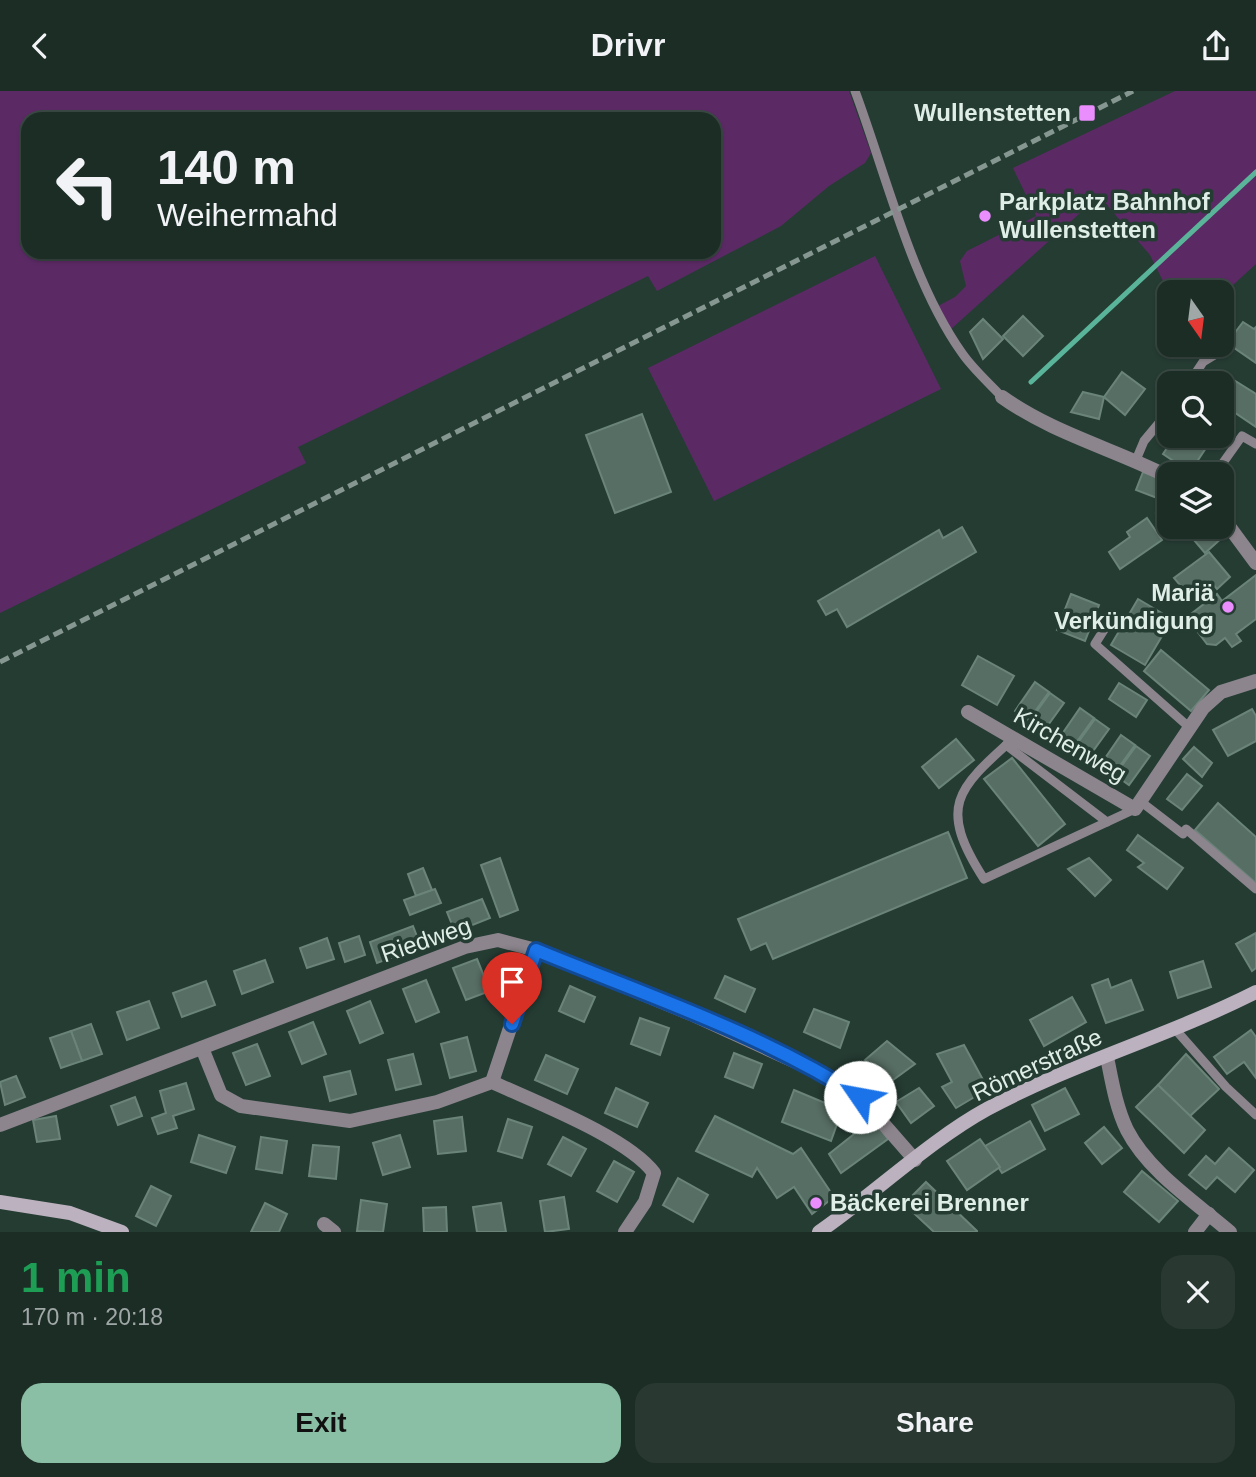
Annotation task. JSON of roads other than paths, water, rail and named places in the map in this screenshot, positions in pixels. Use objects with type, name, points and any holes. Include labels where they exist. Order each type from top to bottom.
[{"type":"main road","name":"Römerstraße","points":[[825,1230],[985,1110],[1060,1074],[1175,1029],[1256,992]]},
{"type":"main road","points":[[0,1202],[70,1213],[121,1232]]},
{"type":"street","points":[[1002,397],[1028,416],[1157,471]]},
{"type":"street","points":[[1234,533],[1256,563]]},
{"type":"street","name":"Kirchenweg","points":[[968,712],[1010,742],[1138,805],[1203,708],[1221,692],[1256,681]]},
{"type":"street","name":"Riedweg","points":[[0,1125],[465,947],[498,940],[536,950],[691,1014],[831,1078],[860,1097],[915,1160]]},
{"type":"street","points":[[492,1082],[536,950]]},
{"type":"street","points":[[202,1048],[221,1095],[241,1106],[351,1121],[437,1102],[492,1082],[585,1126],[644,1160],[654,1173],[645,1202],[625,1232]]},
{"type":"street","points":[[1107,1057],[1117,1104],[1133,1140],[1159,1170],[1230,1232]]},
{"type":"street","points":[[1195,1232],[1209,1214]]},
{"type":"lane","points":[[855,91],[915,261],[935,303],[962,353],[1002,397]]},
{"type":"lane","points":[[1197,371],[1203,362],[1211,357]]},
{"type":"lane","points":[[1136,460],[1144,441],[1157,425]]},
{"type":"lane","points":[[1224,462],[1242,436],[1256,444]]},
{"type":"lane","points":[[1107,625],[1095,644],[1190,728]]},
{"type":"lane","points":[[1107,822],[1010,742],[974,773],[958,798],[957,819],[973,862],[984,879],[1107,822],[1138,805],[1183,834],[1186,829],[1256,888]]},
{"type":"lane","points":[[1175,1029],[1226,1087],[1256,1115]]},
{"type":"waterway","points":[[1031,382],[1256,172]]},
{"type":"railway","points":[[0,662],[1133,91]]},
{"type":"place","name":"Wullenstetten","points":[[1087,113]]},
{"type":"place","name":"Parkplatz Bahnhof Wullenstetten","points":[[985,216]]},
{"type":"place","name":"Mariä Verkündigung","points":[[1228,607]]},
{"type":"place","name":"Bäckerei Brenner","points":[[816,1203]]}]
